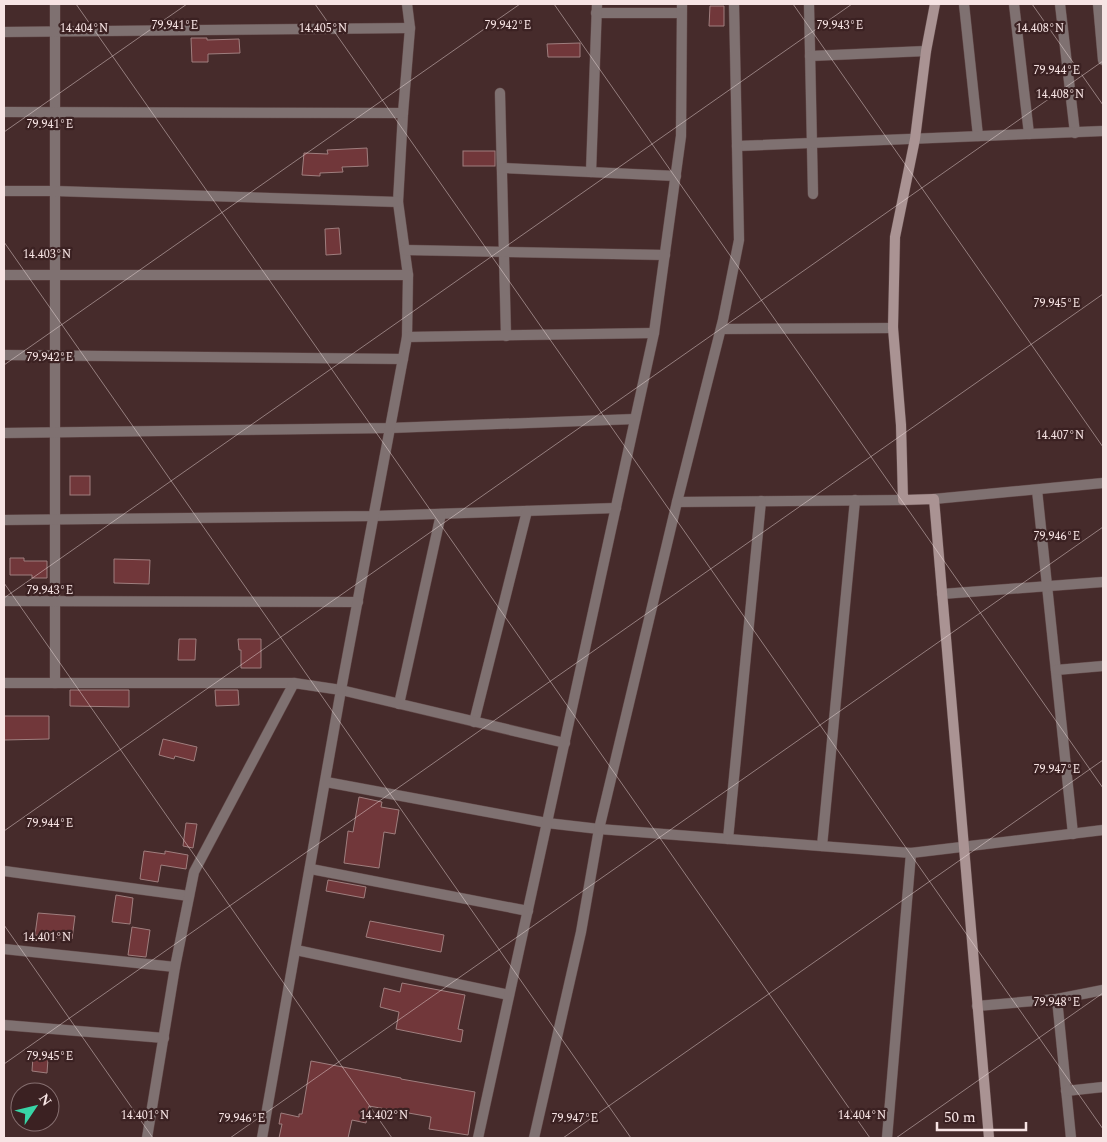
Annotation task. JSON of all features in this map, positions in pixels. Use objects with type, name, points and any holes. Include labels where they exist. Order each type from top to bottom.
[{"type":"street","points":[[55,4],[55,683]]},
{"type":"street","points":[[262,1138],[311,869],[341,690],[407,338],[408,275],[398,202],[410,28],[407,4]]},
{"type":"street","points":[[534,1138],[581,932],[599,829],[677,502],[721,329],[739,240],[734,4]]},
{"type":"street","points":[[809,4],[813,194]]},
{"type":"street","points":[[903,500],[901,425],[893,328],[895,238],[915,139],[926,51],[935,4]]},
{"type":"street","points":[[964,4],[978,136]]},
{"type":"street","points":[[1014,4],[1029,134]]},
{"type":"street","points":[[1060,4],[1075,132]]},
{"type":"street","points":[[1098,4],[1103,60]]},
{"type":"street","points":[[478,1138],[654,333],[681,136],[682,8],[596,9],[591,172]]},
{"type":"street","points":[[4,32],[410,28]]},
{"type":"street","points":[[810,56],[926,51]]},
{"type":"street","points":[[500,93],[506,336]]},
{"type":"street","points":[[4,112],[403,113]]},
{"type":"street","points":[[737,146],[1103,131]]},
{"type":"street","points":[[502,168],[676,176]]},
{"type":"street","points":[[4,191],[398,202]]},
{"type":"street","points":[[405,250],[665,255]]},
{"type":"street","points":[[4,275],[408,275]]},
{"type":"street","points":[[721,329],[893,328]]},
{"type":"street","points":[[407,338],[654,333]]},
{"type":"street","points":[[4,355],[403,359]]},
{"type":"street","points":[[4,433],[390,428],[635,419]]},
{"type":"street","points":[[677,502],[934,499],[1103,483]]},
{"type":"street","points":[[1037,490],[1073,834]]},
{"type":"street","points":[[934,499],[989,1138]]},
{"type":"street","points":[[822,846],[855,500]]},
{"type":"street","points":[[728,839],[761,501]]},
{"type":"street","points":[[4,520],[374,516],[616,508]]},
{"type":"street","points":[[474,722],[527,511]]},
{"type":"street","points":[[398,704],[441,514]]},
{"type":"street","points":[[942,594],[1103,582]]},
{"type":"street","points":[[4,601],[358,602]]},
{"type":"street","points":[[1056,670],[1103,666]]},
{"type":"street","points":[[4,683],[294,684],[341,690],[565,743]]},
{"type":"street","points":[[147,1138],[175,967],[194,872],[294,684]]},
{"type":"street","points":[[326,782],[548,823],[599,829],[911,853],[1103,830]]},
{"type":"street","points":[[887,1138],[911,853]]},
{"type":"street","points":[[311,869],[528,912]]},
{"type":"street","points":[[4,871],[189,896]]},
{"type":"street","points":[[4,949],[175,967]]},
{"type":"street","points":[[296,950],[510,995]]},
{"type":"street","points":[[977,1006],[1057,999],[1103,990]]},
{"type":"street","points":[[1057,999],[1071,1138]]},
{"type":"street","points":[[4,1025],[164,1038]]},
{"type":"street","points":[[1066,1091],[1103,1087]]},
{"type":"building","points":[[710,6],[724,6],[724,26],[709,26]]},
{"type":"building","points":[[191,38],[207,38],[207,40],[239,39],[240,53],[208,54],[208,62],[192,62]]},
{"type":"building","points":[[580,43],[580,57],[548,57],[547,44]]},
{"type":"building","points":[[367,148],[368,166],[342,167],[343,172],[320,173],[320,176],[302,175],[304,153],[328,154],[327,150]]},
{"type":"building","points":[[463,151],[495,151],[495,166],[463,166]]},
{"type":"building","points":[[339,228],[341,254],[326,255],[325,229]]},
{"type":"building","points":[[70,476],[90,476],[90,495],[70,495]]},
{"type":"building","points":[[10,558],[24,558],[24,561],[47,561],[47,578],[32,578],[32,575],[10,575]]},
{"type":"building","points":[[114,559],[150,560],[149,584],[114,583]]},
{"type":"building","points":[[179,639],[196,639],[195,660],[178,660]]},
{"type":"building","points":[[238,639],[261,639],[261,668],[241,668],[241,650],[239,650]]},
{"type":"building","points":[[70,690],[129,690],[129,707],[70,706]]},
{"type":"building","points":[[215,690],[238,690],[239,705],[216,706]]},
{"type":"building","points":[[4,716],[49,716],[49,739],[4,740]]},
{"type":"building","points":[[163,739],[197,747],[194,761],[175,756],[174,759],[159,755]]},
{"type":"building","points":[[359,797],[382,802],[381,807],[399,810],[395,834],[384,832],[379,868],[344,863],[348,831],[353,832]]},
{"type":"building","points":[[186,823],[197,824],[193,848],[183,846]]},
{"type":"building","points":[[144,851],[165,854],[165,851],[188,855],[186,869],[161,865],[158,882],[140,879]]},
{"type":"building","points":[[328,880],[366,887],[364,898],[326,891]]},
{"type":"building","points":[[116,895],[133,898],[130,924],[112,922]]},
{"type":"building","points":[[38,913],[75,916],[72,939],[35,935]]},
{"type":"building","points":[[370,921],[444,935],[441,952],[366,937]]},
{"type":"building","points":[[132,927],[150,930],[146,957],[128,955]]},
{"type":"building","points":[[402,983],[465,995],[458,1029],[463,1030],[461,1042],[396,1029],[399,1012],[380,1007],[384,988],[400,992]]},
{"type":"building","points":[[33,1057],[48,1059],[47,1073],[32,1071]]},
{"type":"building","points":[[311,1061],[475,1092],[468,1135],[429,1129],[431,1117],[369,1106],[366,1123],[352,1120],[348,1138],[279,1138],[282,1124],[279,1124],[281,1113],[299,1117],[299,1114],[302,1114]]}]
